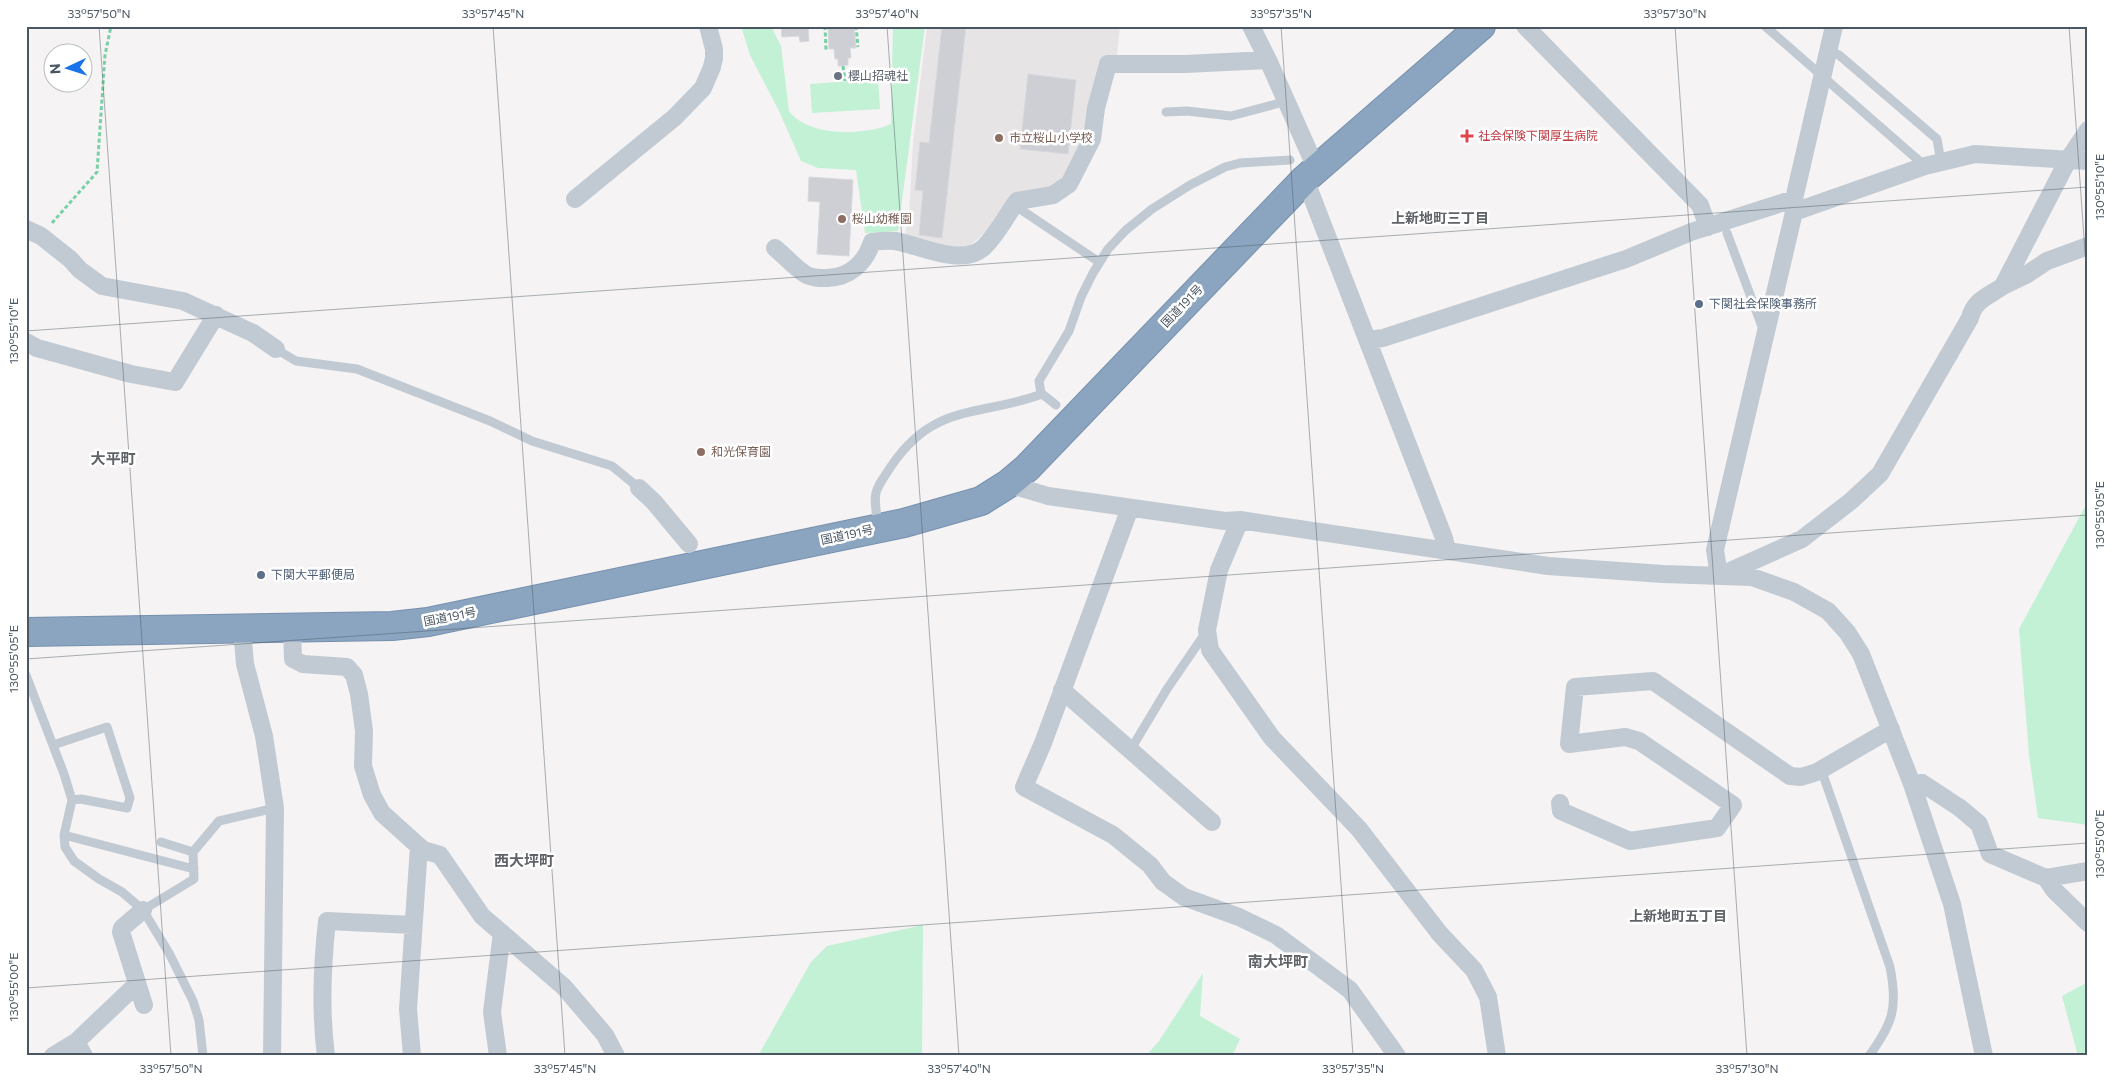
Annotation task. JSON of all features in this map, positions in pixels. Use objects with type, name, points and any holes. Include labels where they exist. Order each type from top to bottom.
[{"type":"highway","name":"国道191号","points":[[26,632],[392,626],[428,622],[878,529],[982,501],[1008,484],[1027,468],[1304,169],[1481,26]]},
{"type":"street","points":[[575,199],[675,117],[703,88],[714,58],[708,26]]},
{"type":"street","points":[[1251,26],[1268,60],[1304,169],[1367,340],[1444,538],[1447,551]]},
{"type":"street","points":[[1525,26],[1700,206],[1708,227]]},
{"type":"street","points":[[1719,576],[1715,550],[1834,26]]},
{"type":"street","points":[[775,248],[805,274],[813,278],[838,277],[854,270],[862,262],[872,242],[893,241],[942,254],[966,256],[982,248],[1000,227],[1017,201],[1053,195],[1069,184],[1092,139],[1096,108],[1108,64],[1185,64],[1268,60]]},
{"type":"street","points":[[2003,286],[2068,160],[2088,130]]},
{"type":"street","points":[[1367,340],[1383,338],[1616,262],[1708,227],[1794,205],[1933,164],[1975,154],[2088,160]]},
{"type":"street","points":[[34,233],[70,259],[80,270],[102,286],[182,301],[253,333],[276,349]]},
{"type":"street","points":[[1719,576],[1802,539],[1851,501],[1880,474],[1970,318],[1972,308],[1980,299],[2026,275],[2047,261],[2088,246]]},
{"type":"street","points":[[26,342],[37,348],[121,371],[175,382],[216,315]]},
{"type":"street","points":[[1008,484],[1048,496],[1225,521],[1240,520],[1548,566],[1752,577],[1780,586],[1828,611],[1847,632],[1860,654],[1912,784],[1952,904],[1984,1056]]},
{"type":"street","points":[[639,488],[654,502],[688,544]]},
{"type":"street","points":[[1130,508],[1044,743],[1024,787],[1113,835],[1150,865],[1163,882],[1184,897],[1239,917],[1276,935],[1350,990],[1397,1056]]},
{"type":"street","points":[[1240,520],[1219,570],[1208,630],[1210,650],[1272,738],[1359,829],[1440,934],[1474,970],[1484,987],[1491,1010],[1497,1056]]},
{"type":"street","points":[[292,628],[293,659],[303,664],[347,667],[354,675],[359,694],[364,731],[363,766],[372,795],[382,813],[423,850],[440,855],[482,916],[564,987],[605,1035],[616,1056]]},
{"type":"street","points":[[242,629],[245,664],[264,736],[276,808],[272,1056]]},
{"type":"street","points":[[1560,803],[1561,811],[1630,841],[1717,828],[1733,805],[1639,741],[1625,737],[1569,744],[1576,687],[1653,681],[1790,776],[1801,777],[1821,769],[1891,729]]},
{"type":"street","points":[[1062,690],[1212,822]]},
{"type":"street","points":[[1912,784],[1922,783],[1960,808],[1979,824],[1990,854],[2046,878],[2088,871]]},
{"type":"street","points":[[412,1056],[408,1009],[419,846]]},
{"type":"street","points":[[2046,878],[2054,890],[2088,923]]},
{"type":"street","points":[[143,910],[122,928],[121,932],[144,1005]]},
{"type":"street","points":[[326,1056],[322,1024],[322,986],[326,921],[413,925]]},
{"type":"street","points":[[498,1056],[492,1012],[502,933]]},
{"type":"street","points":[[53,1056],[80,1049],[138,984]]},
{"type":"lane","points":[[1765,26],[1823,76],[1933,164],[1938,140],[1838,55],[1828,51]]},
{"type":"lane","points":[[1166,112],[1187,111],[1230,116],[1276,104]]},
{"type":"lane","points":[[1056,405],[1042,394],[1038,388],[1039,381],[1069,331],[1081,296],[1108,249],[1152,209],[1213,172],[1240,163],[1304,169]]},
{"type":"lane","points":[[1014,205],[1099,262]]},
{"type":"lane","points":[[1727,233],[1765,335]]},
{"type":"lane","points":[[276,349],[296,361],[357,369],[490,421],[540,444],[612,466],[639,488]]},
{"type":"lane","points":[[878,529],[874,496],[877,487],[897,457],[918,435],[945,418],[1016,403],[1042,394]]},
{"type":"lane","points":[[1131,749],[1167,689],[1208,630]]},
{"type":"lane","points":[[26,675],[54,745],[72,800],[64,835],[66,847],[74,861],[99,879],[122,892],[143,910],[169,953],[193,1001],[199,1020],[204,1056]]},
{"type":"lane","points":[[54,745],[107,727],[130,798],[128,808],[81,799],[72,800]]},
{"type":"lane","points":[[1821,769],[1890,967],[1893,1013],[1869,1056]]},
{"type":"lane","points":[[143,910],[194,879],[194,852],[219,821],[276,808]]},
{"type":"lane","points":[[64,835],[194,869]]},
{"type":"lane","points":[[161,842],[194,852]]},
{"type":"path","points":[[34,233],[96,172],[105,55],[111,26]]},
{"type":"path","points":[[825,26],[826,50]]},
{"type":"path","points":[[856,26],[858,47]]},
{"type":"path","points":[[844,66],[844,81]]},
{"type":"shaded area","name":"市立桜山小学校","points":[[927,26],[1120,26],[1117,55],[1101,58],[1087,134],[1057,186],[997,222],[967,248],[942,246],[905,234],[909,216],[913,142]]},
{"type":"green space","points":[[741,26],[771,26],[781,46],[789,111],[798,120],[823,130],[852,132],[866,131],[891,124],[893,26],[925,26],[898,231],[865,233],[856,170],[818,168],[801,161],[779,111],[750,55]]},
{"type":"green space","points":[[878,79],[880,109],[812,113],[810,84]]},
{"type":"green space","points":[[2088,501],[2088,825],[2038,818],[2029,755],[2019,629]]},
{"type":"green space","points":[[923,925],[922,1056],[758,1056],[811,962],[827,946]]},
{"type":"green space","points":[[1203,973],[1200,1016],[1240,1039],[1232,1056],[1146,1056],[1159,1041]]},
{"type":"green space","points":[[2088,982],[2088,1056],[2078,1056],[2062,996]]},
{"type":"building","points":[[781,26],[808,26],[809,41],[800,42],[799,36],[782,37]]},
{"type":"building","points":[[854,26],[856,48],[850,48],[851,58],[848,58],[848,65],[838,66],[838,59],[835,59],[834,49],[829,49],[828,27]]},
{"type":"building","points":[[942,26],[966,26],[942,238],[919,235],[923,191],[915,190],[920,142],[929,143]]},
{"type":"building","points":[[1028,74],[1076,80],[1068,154],[1020,149]]},
{"type":"building","points":[[809,177],[853,180],[849,256],[817,254],[820,202],[808,201]]},
{"type":"place","name":"櫻山招魂社","points":[[838,76]]},
{"type":"place","name":"社会保険下関厚生病院","points":[[1467,136]]},
{"type":"place","name":"市立桜山小学校","points":[[999,138]]},
{"type":"place","name":"桜山幼稚園","points":[[842,219]]},
{"type":"place","name":"下関社会保険事務所","points":[[1699,304]]},
{"type":"place","name":"和光保育園","points":[[701,452]]},
{"type":"place","name":"下関大平郵便局","points":[[261,575]]},
{"type":"district","name":"上新地町三丁目","points":[[1440,218]]},
{"type":"district","name":"大平町","points":[[113,459]]},
{"type":"district","name":"西大坪町","points":[[524,861]]},
{"type":"district","name":"上新地町五丁目","points":[[1678,916]]},
{"type":"district","name":"南大坪町","points":[[1278,962]]}]
